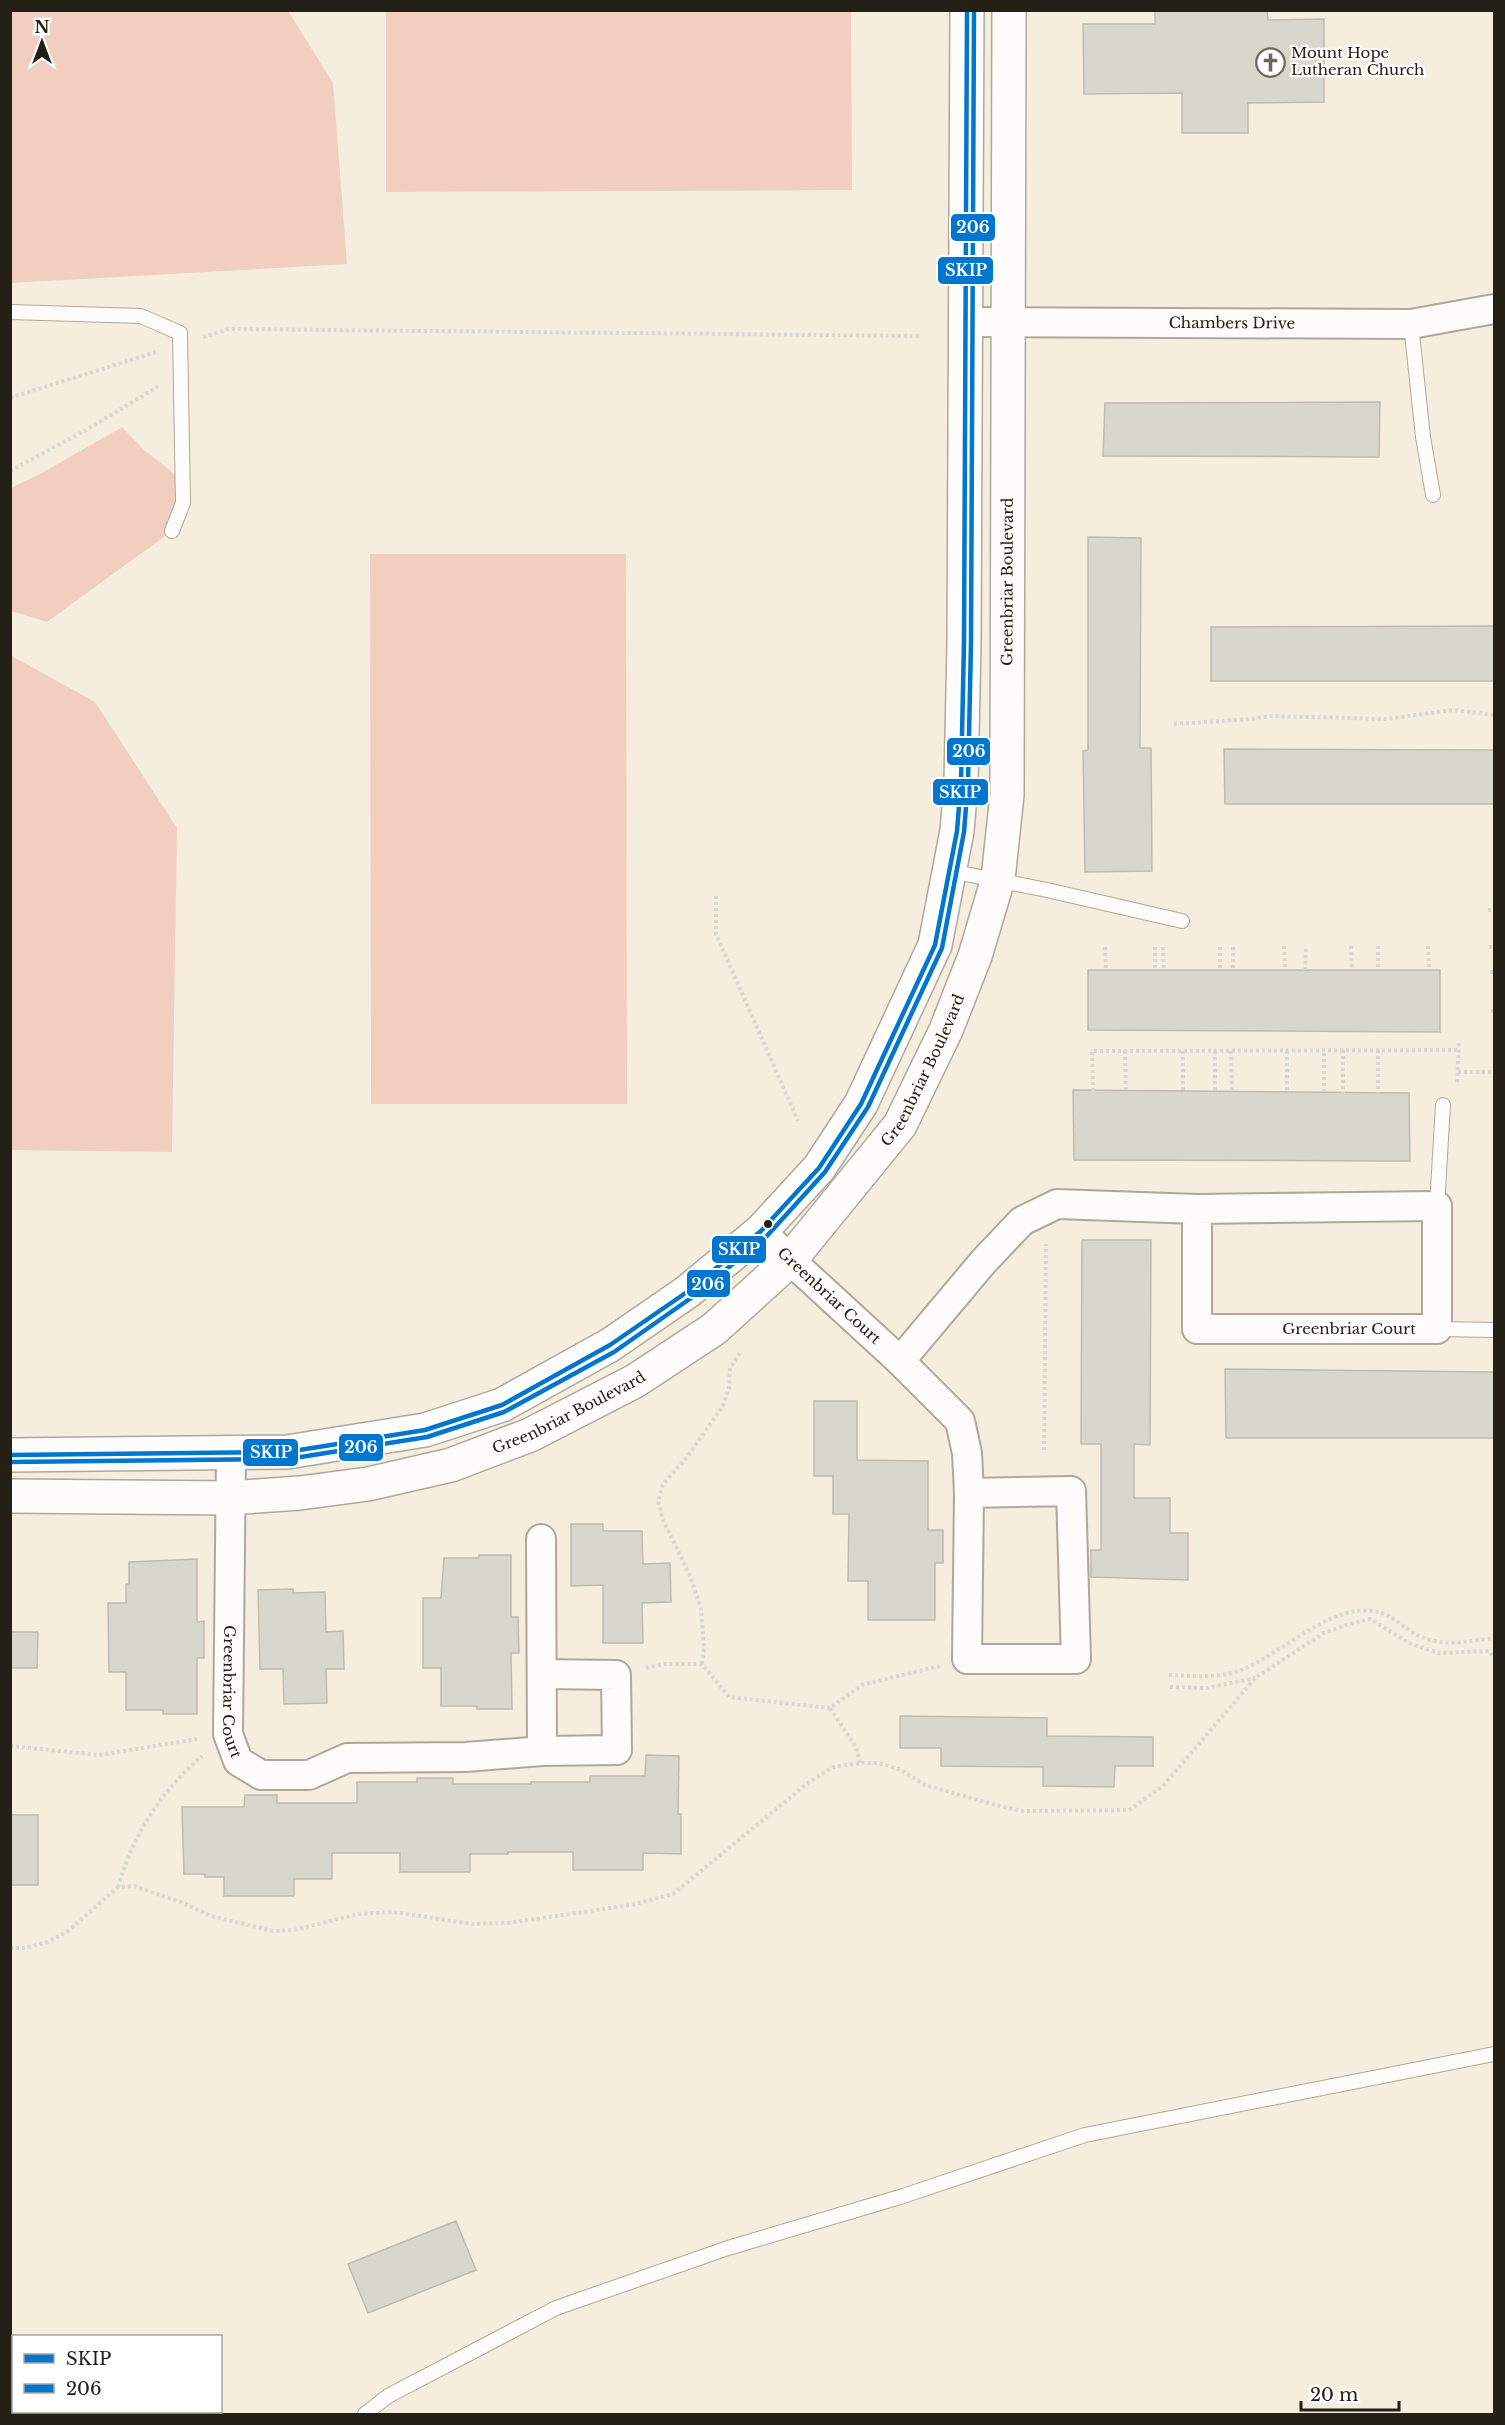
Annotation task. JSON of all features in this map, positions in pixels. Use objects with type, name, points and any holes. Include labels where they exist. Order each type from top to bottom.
[{"type":"street","points":[[10,1455],[287,1452],[425,1430],[502,1405],[610,1345],[687,1292],[761,1231],[819,1168],[861,1104],[935,945],[957,831],[961,770],[968,10]]},
{"type":"street","name":"Greenbriar Boulevard","points":[[10,1496],[230,1498],[300,1493],[368,1484],[451,1465],[530,1435],[635,1381],[714,1329],[790,1260],[900,1125],[946,1030],[975,956],[998,879],[1007,783],[1009,10]]},
{"type":"street","name":"Chambers Drive","points":[[966,322],[1412,324],[1494,309]]},
{"type":"street","points":[[900,1361],[1022,1221],[1056,1204],[1197,1209],[1437,1206]]},
{"type":"street","name":"Greenbriar Court","points":[[1197,1209],[1197,1329],[1437,1329],[1437,1206]]},
{"type":"street","name":"Greenbriar Court","points":[[761,1231],[900,1361],[960,1421],[967,1453],[969,1493],[967,1659]]},
{"type":"street","name":"Greenbriar Court","points":[[231,1454],[228,1734],[238,1761],[261,1774],[309,1775],[347,1758],[466,1757],[542,1751],[617,1750],[616,1675]]},
{"type":"street","points":[[967,1659],[1076,1659],[1071,1491],[969,1493]]},
{"type":"street","points":[[541,1539],[542,1751]]},
{"type":"street","points":[[542,1674],[616,1675]]},
{"type":"lane","points":[[10,312],[141,316],[180,333],[183,503],[172,531]]},
{"type":"lane","points":[[1412,324],[1423,437],[1433,495]]},
{"type":"lane","points":[[950,871],[998,879],[1182,921]]},
{"type":"lane","points":[[1437,1206],[1443,1105]]},
{"type":"lane","points":[[1437,1329],[1494,1330]]},
{"type":"lane","points":[[365,2415],[388,2396],[556,2308],[728,2248],[900,2197],[1085,2134],[1494,2054]]},
{"type":"path","points":[[10,398],[229,328],[921,336]]},
{"type":"path","points":[[10,471],[86,430],[180,373]]},
{"type":"path","points":[[1174,724],[1271,716],[1387,719],[1452,710],[1494,715]]},
{"type":"path","points":[[716,896],[716,934],[798,1121]]},
{"type":"path","points":[[1488,910],[1494,910]]},
{"type":"path","points":[[1284,946],[1285,970]]},
{"type":"path","points":[[1305,970],[1306,946]]},
{"type":"path","points":[[1351,946],[1352,970]]},
{"type":"path","points":[[1378,946],[1378,970]]},
{"type":"path","points":[[1428,946],[1429,970]]},
{"type":"path","points":[[1106,947],[1106,970]]},
{"type":"path","points":[[1155,947],[1155,970]]},
{"type":"path","points":[[1164,947],[1164,970]]},
{"type":"path","points":[[1220,947],[1220,970]]},
{"type":"path","points":[[1233,947],[1233,970]]},
{"type":"path","points":[[1457,1082],[1459,1041]]},
{"type":"path","points":[[1324,1050],[1324,1092]]},
{"type":"path","points":[[1343,1050],[1343,1093]]},
{"type":"path","points":[[1378,1050],[1378,1093]]},
{"type":"path","points":[[1093,1091],[1092,1051],[1459,1050]]},
{"type":"path","points":[[1125,1051],[1126,1091]]},
{"type":"path","points":[[1183,1051],[1183,1091]]},
{"type":"path","points":[[1215,1051],[1215,1092]]},
{"type":"path","points":[[1231,1051],[1232,1092]]},
{"type":"path","points":[[1287,1051],[1287,1092]]},
{"type":"path","points":[[1458,1072],[1494,1072]]},
{"type":"path","points":[[1044,1450],[1046,1240]]},
{"type":"path","points":[[745,1345],[730,1368],[729,1388],[723,1406],[683,1463],[663,1484],[658,1501],[663,1520],[691,1578],[701,1609],[704,1649],[702,1664],[729,1697],[830,1708],[862,1684],[967,1659]]},
{"type":"path","points":[[1169,1675],[1226,1675],[1246,1668],[1327,1622],[1353,1612],[1375,1610],[1393,1617],[1413,1633],[1435,1641],[1461,1642],[1494,1638]]},
{"type":"path","points":[[118,1887],[134,1886],[183,1903],[211,1916],[273,1931],[294,1930],[358,1914],[393,1912],[473,1924],[508,1923],[604,1910],[673,1894],[809,1782],[833,1767],[879,1763],[901,1770],[925,1785],[1023,1811],[1130,1810],[1163,1786],[1255,1678],[1324,1633],[1370,1619],[1412,1644],[1439,1653],[1492,1650],[1494,1658]]},
{"type":"path","points":[[616,1675],[664,1664],[702,1664]]},
{"type":"path","points":[[1170,1687],[1207,1688],[1255,1678]]},
{"type":"path","points":[[830,1708],[856,1746],[860,1763]]},
{"type":"path","points":[[10,1746],[99,1755],[228,1734]]},
{"type":"path","points":[[10,1948],[25,1948],[48,1942],[68,1931],[118,1887],[124,1864],[150,1812],[182,1773],[228,1734]]},
{"type":"shaded area","points":[[11,10],[288,11],[333,83],[347,264],[11,283]]},
{"type":"shaded area","points":[[386,11],[851,11],[852,190],[386,192]]},
{"type":"shaded area","points":[[122,427],[144,450],[182,480],[172,531],[47,622],[11,611],[11,488]]},
{"type":"shaded area","points":[[370,554],[626,554],[627,1104],[371,1104]]},
{"type":"shaded area","points":[[10,655],[95,702],[177,828],[172,1152],[11,1150]]},
{"type":"building","points":[[1155,10],[1267,10],[1268,20],[1324,19],[1324,102],[1248,103],[1248,133],[1182,133],[1182,93],[1084,94],[1083,24],[1155,24]]},
{"type":"building","points":[[1380,402],[1379,457],[1103,456],[1105,403]]},
{"type":"building","points":[[1088,537],[1141,538],[1140,748],[1151,748],[1152,871],[1085,872],[1083,751],[1088,750]]},
{"type":"building","points":[[1494,626],[1494,681],[1211,681],[1211,627]]},
{"type":"building","points":[[1224,749],[1494,750],[1494,804],[1225,804]]},
{"type":"building","points":[[1088,970],[1440,970],[1440,1032],[1088,1030]]},
{"type":"building","points":[[1073,1090],[1409,1093],[1410,1161],[1074,1160]]},
{"type":"building","points":[[1082,1240],[1151,1240],[1150,1445],[1134,1444],[1134,1498],[1170,1498],[1170,1533],[1188,1533],[1188,1580],[1091,1577],[1091,1550],[1101,1550],[1101,1444],[1081,1444]]},
{"type":"building","points":[[1225,1369],[1494,1372],[1494,1438],[1226,1438]]},
{"type":"building","points":[[814,1401],[857,1401],[857,1460],[928,1461],[928,1530],[943,1530],[943,1563],[935,1563],[935,1620],[868,1620],[868,1581],[848,1581],[849,1514],[833,1514],[833,1476],[814,1476]]},
{"type":"building","points":[[571,1524],[603,1524],[603,1531],[642,1531],[643,1564],[670,1563],[671,1602],[642,1603],[643,1643],[603,1643],[603,1585],[571,1586]]},
{"type":"building","points":[[479,1555],[511,1555],[511,1617],[518,1617],[519,1653],[511,1653],[512,1709],[441,1706],[441,1668],[423,1668],[423,1598],[441,1598],[444,1558],[479,1558]]},
{"type":"building","points":[[197,1559],[197,1622],[204,1621],[204,1658],[197,1658],[197,1714],[163,1714],[163,1710],[126,1710],[126,1672],[109,1672],[108,1603],[126,1603],[129,1562]]},
{"type":"building","points":[[293,1589],[293,1593],[325,1592],[326,1632],[343,1631],[344,1669],[326,1669],[327,1703],[284,1704],[283,1669],[260,1669],[258,1590]]},
{"type":"building","points":[[10,1632],[38,1632],[37,1668],[10,1668]]},
{"type":"building","points":[[900,1716],[1047,1718],[1047,1736],[1153,1737],[1153,1766],[1115,1766],[1114,1787],[1043,1786],[1043,1767],[941,1766],[941,1748],[900,1748]]},
{"type":"building","points":[[646,1755],[679,1756],[678,1814],[681,1814],[681,1854],[643,1853],[643,1870],[573,1870],[573,1852],[508,1852],[508,1854],[470,1854],[470,1872],[400,1872],[400,1853],[332,1853],[332,1879],[294,1879],[294,1896],[224,1896],[224,1877],[184,1874],[182,1807],[244,1807],[245,1795],[277,1795],[277,1803],[357,1803],[357,1782],[417,1782],[417,1778],[453,1778],[453,1784],[531,1784],[531,1782],[590,1782],[590,1776],[645,1776]]},
{"type":"building","points":[[10,1815],[38,1815],[38,1885],[10,1885]]},
{"type":"building","points":[[456,2221],[476,2270],[368,2313],[348,2264]]},
{"type":"transit line","name":"SKIP","points":[[10,1455],[287,1452],[425,1430],[502,1405],[610,1345],[687,1292],[761,1231],[819,1168],[861,1104],[935,945],[957,831],[961,782],[964,643],[967,10]]},
{"type":"transit line","name":"206","points":[[10,1462],[288,1459],[427,1437],[504,1412],[614,1352],[691,1298],[766,1237],[825,1172],[868,1107],[942,948],[964,832],[968,782],[971,643],[974,10]]},
{"type":"place","name":"Mount Hope Lutheran Church","points":[[1270,62]]}]
